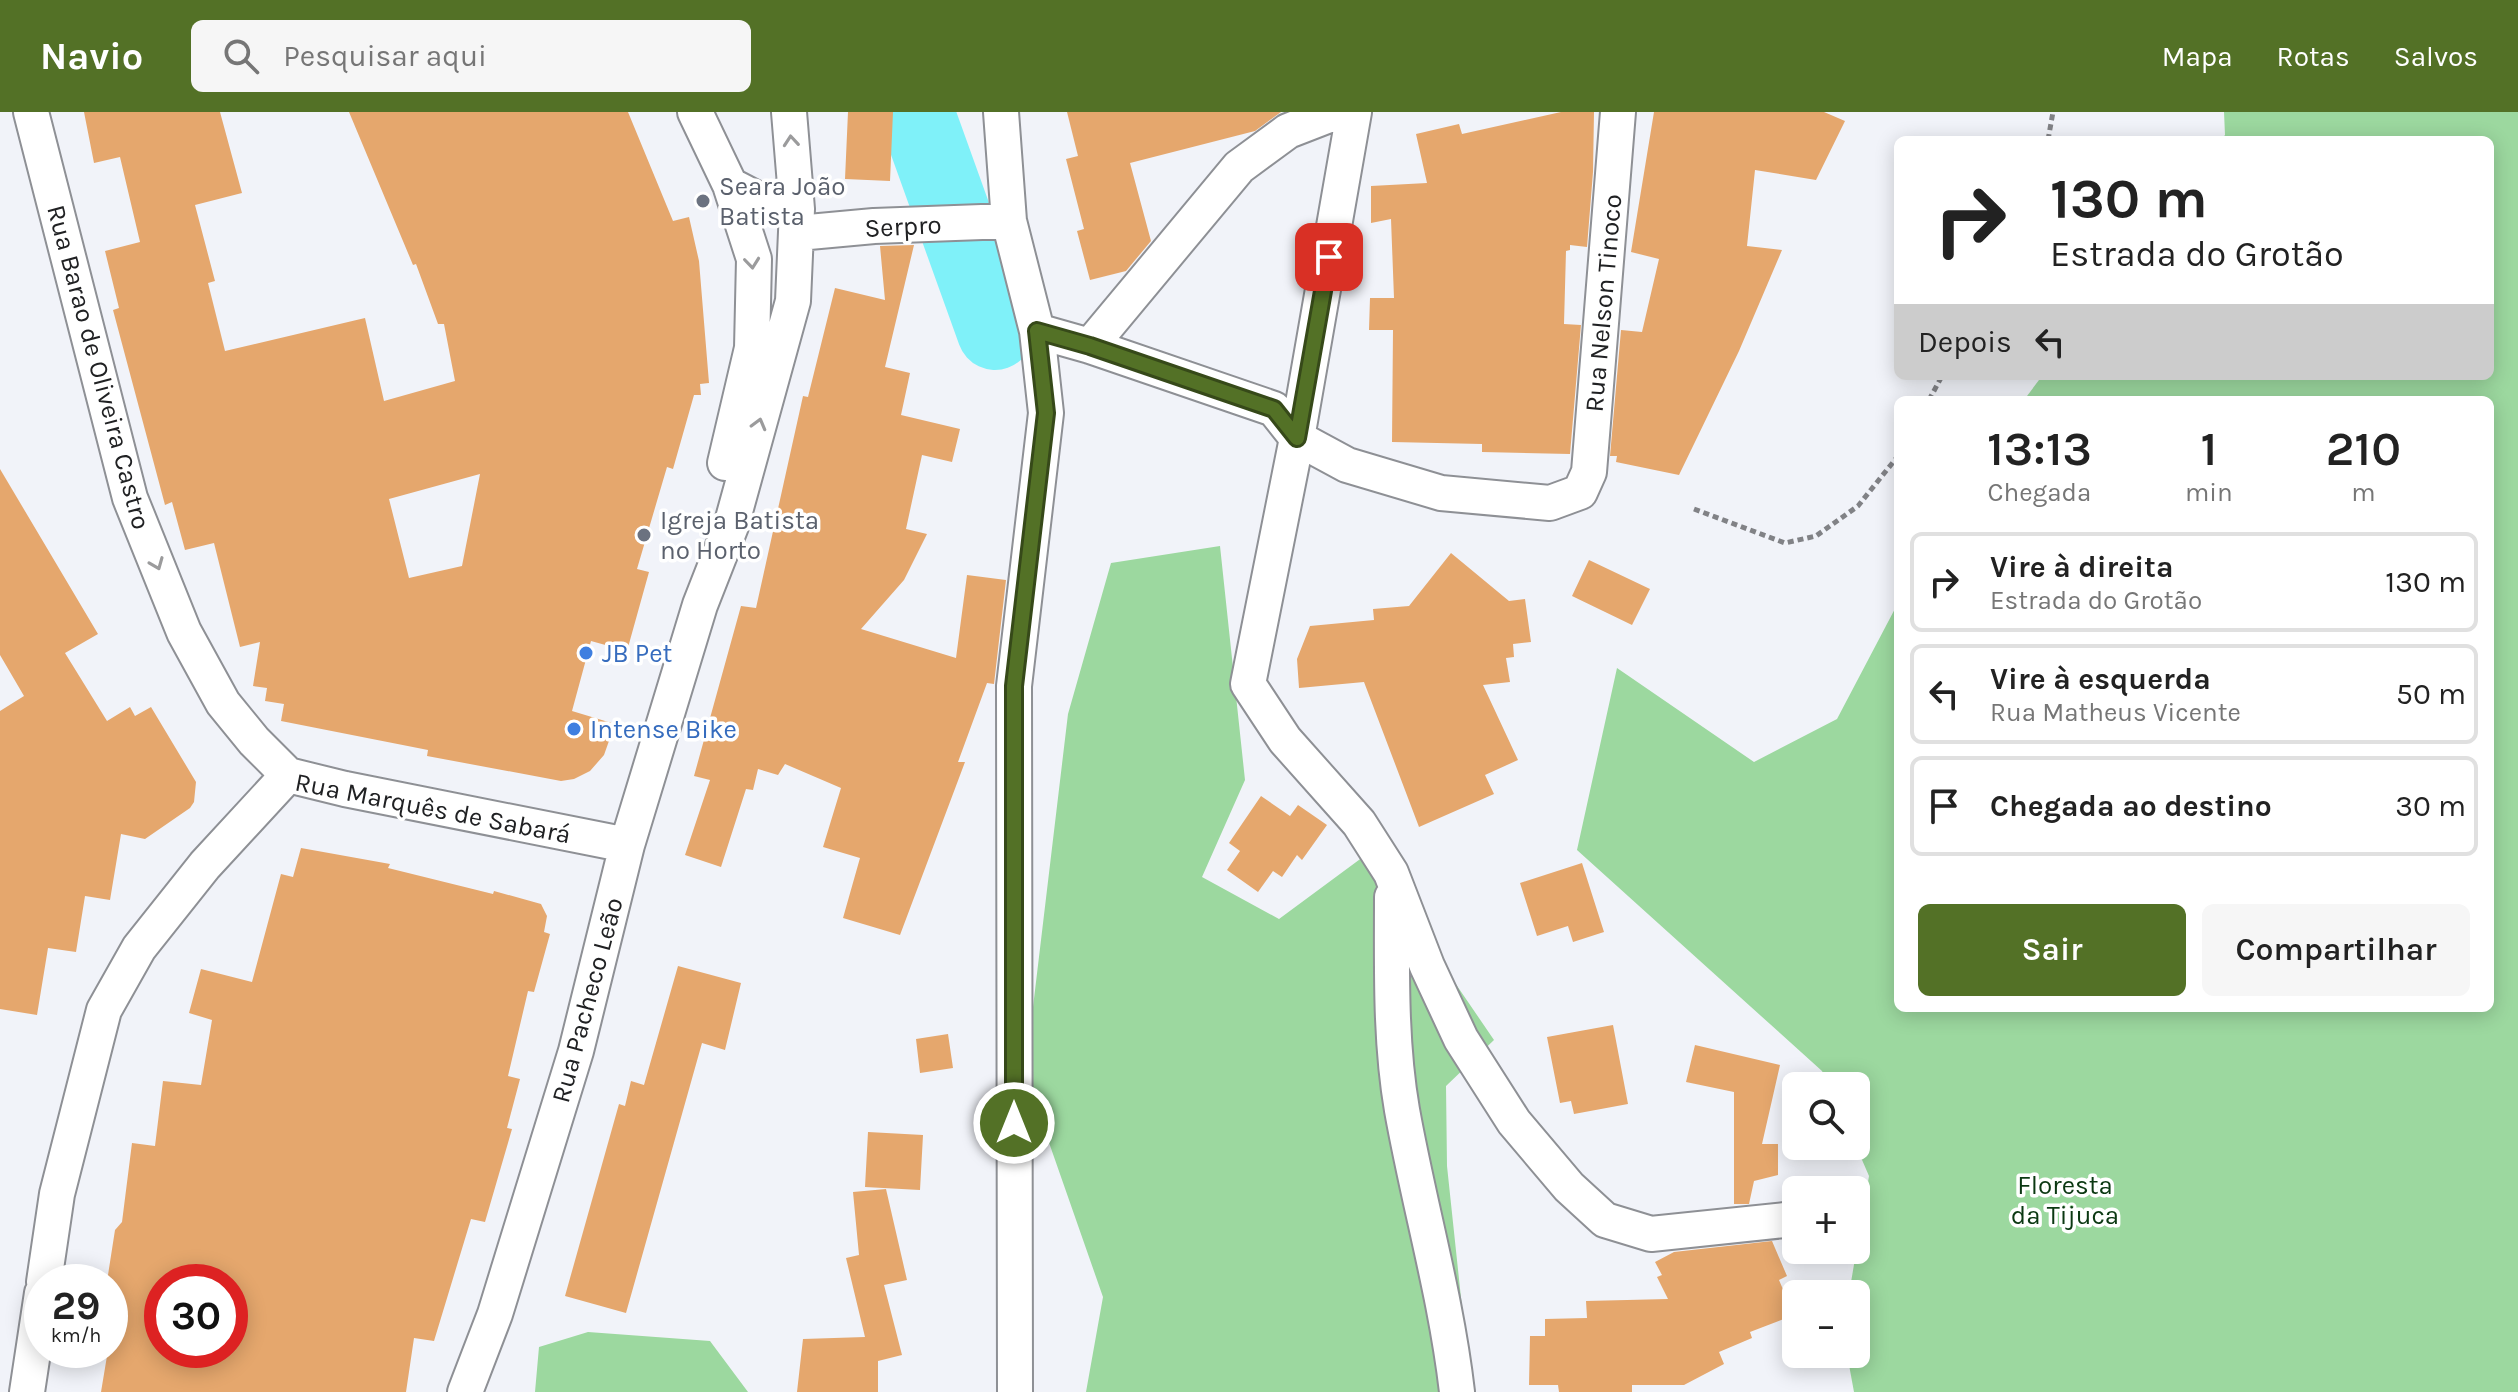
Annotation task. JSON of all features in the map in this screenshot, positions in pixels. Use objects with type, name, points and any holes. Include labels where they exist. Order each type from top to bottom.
[{"type":"street","name":"Rua Barao de Oliveira Castro","points":[[31,112],[130,498],[184,632],[223,703],[254,741],[288,775]]},
{"type":"street","name":"Rua Pacheco Leão","points":[[695,112],[730,185],[754,259],[752,348],[710,524],[700,605]]},
{"type":"street","name":"Rua Pacheco Leão","points":[[465,1392],[495,1314],[576,1051],[627,845],[700,605],[731,526],[793,301],[797,221],[789,112]]},
{"type":"street","points":[[1001,112],[1009,221],[1037,331],[1046,413],[1014,686],[1015,1392]]},
{"type":"street","points":[[1090,346],[1239,167],[1288,131],[1337,112]]},
{"type":"street","points":[[1354,112],[1297,438],[1248,684],[1285,740],[1359,823],[1391,873],[1427,966],[1461,1039],[1514,1122],[1569,1187],[1605,1220],[1651,1234],[1782,1220]]},
{"type":"street","name":"Rua Nelson Tinoco","points":[[1297,438],[1347,465],[1441,493],[1550,503],[1580,492],[1589,472],[1618,112]]},
{"type":"street","name":"Serpro","points":[[730,185],[797,221],[874,226],[1009,221]]},
{"type":"street","points":[[1037,331],[1274,409],[1297,438]]},
{"type":"street","name":"Rua Marquês de Sabará","points":[[47,1264],[57,1194],[104,1010],[139,948],[205,865],[288,775],[627,845]]},
{"type":"street","points":[[1391,873],[1393,1007],[1402,1108],[1442,1288],[1457,1392]]},
{"type":"street","points":[[27,1392],[31,1368]]},
{"type":"path","points":[[2049,136],[2053,112]]},
{"type":"path","points":[[1694,509],[1785,543],[1816,536],[1858,506],[1894,461]]},
{"type":"green space","name":"Floresta da Tijuca","points":[[2224,112],[2518,112],[2518,1392],[1854,1392],[1850,1368],[1870,1368],[1870,1280],[1851,1280],[1854,1264],[1870,1264],[1870,1176],[1862,1160],[1870,1160],[1870,1072],[1822,1072],[1577,850],[1617,668],[1754,762],[1837,719],[1894,611],[1894,1012],[2494,1012],[2494,396],[2027,396],[2039,380],[2494,380],[2494,136],[2224,136]]},
{"type":"green space","points":[[1220,546],[1245,780],[1202,877],[1279,919],[1367,854],[1494,1040],[1446,1086],[1447,1166],[1471,1392],[1086,1392],[1103,1297],[1025,1074],[1068,714],[1111,563]]},
{"type":"green space","points":[[588,1332],[710,1341],[748,1392],[535,1392],[539,1347]]},
{"type":"building","points":[[84,112],[220,112],[242,193],[195,205],[215,281],[208,283],[225,351],[365,318],[384,401],[455,381],[444,324],[438,324],[416,264],[413,265],[349,112],[628,112],[673,221],[689,217],[699,261],[709,383],[700,384],[701,395],[694,395],[673,469],[667,467],[637,569],[649,572],[627,651],[591,641],[572,711],[615,724],[604,755],[590,771],[561,781],[427,756],[428,750],[281,721],[284,704],[265,701],[267,688],[253,686],[260,642],[240,647],[214,543],[185,550],[172,502],[165,505],[113,310],[119,308],[105,251],[140,242],[120,157],[94,163]],"holes":[[[480,474],[462,566],[409,578],[389,499]]]},
{"type":"building","points":[[848,112],[893,112],[890,181],[845,179]]},
{"type":"building","points":[[1067,112],[1281,112],[1255,131],[1130,163],[1151,241],[1126,271],[1090,280],[1077,231],[1084,229],[1066,159],[1078,156]]},
{"type":"building","points":[[1561,112],[1594,112],[1587,247],[1570,245],[1570,250],[1566,251],[1564,324],[1581,325],[1570,454],[1482,452],[1482,444],[1392,442],[1393,330],[1369,330],[1370,298],[1394,298],[1391,219],[1371,223],[1371,186],[1427,183],[1416,134],[1459,124],[1462,134]]},
{"type":"building","points":[[1654,112],[1824,112],[1845,121],[1816,180],[1755,170],[1747,246],[1782,250],[1739,351],[1679,475],[1616,462],[1617,456],[1610,456],[1621,330],[1642,332],[1659,259],[1631,252]]},
{"type":"building","points":[[914,245],[885,367],[910,373],[901,415],[960,429],[952,462],[922,455],[906,529],[927,534],[904,580],[861,629],[956,658],[967,575],[1006,580],[994,684],[987,683],[958,762],[965,762],[900,935],[843,918],[860,858],[823,847],[841,788],[785,764],[778,775],[758,769],[753,790],[746,789],[721,867],[685,855],[710,780],[694,776],[741,606],[756,608],[803,396],[808,397],[835,288],[885,300],[880,246]]},
{"type":"building","points":[[0,469],[98,634],[65,653],[107,721],[130,707],[135,716],[151,707],[196,782],[194,802],[190,808],[145,839],[121,834],[110,900],[85,896],[76,952],[48,948],[37,1015],[0,1009],[0,711],[24,696],[0,655]]},
{"type":"building","points":[[1451,553],[1509,601],[1525,599],[1531,642],[1513,644],[1514,657],[1506,658],[1510,682],[1483,685],[1518,760],[1485,775],[1494,794],[1419,827],[1364,682],[1299,688],[1297,659],[1310,626],[1374,620],[1373,609],[1409,606]]},
{"type":"building","points":[[1589,560],[1650,589],[1632,625],[1572,596]]},
{"type":"building","points":[[1261,796],[1290,816],[1298,805],[1327,825],[1302,860],[1297,855],[1282,877],[1273,871],[1258,892],[1227,870],[1240,851],[1229,843]]},
{"type":"building","points":[[301,848],[390,864],[388,868],[541,904],[547,916],[544,932],[550,934],[534,992],[528,991],[508,1076],[520,1079],[507,1128],[512,1129],[485,1222],[471,1219],[434,1341],[414,1338],[406,1392],[101,1392],[105,1368],[128,1368],[128,1264],[110,1264],[115,1230],[122,1222],[132,1143],[155,1146],[163,1081],[201,1085],[212,1020],[189,1013],[201,969],[252,982],[281,874],[293,877]]},
{"type":"building","points":[[1582,863],[1604,932],[1573,942],[1568,926],[1537,936],[1520,883]]},
{"type":"building","points":[[678,966],[741,983],[725,1050],[702,1043],[626,1313],[565,1296],[619,1104],[625,1106],[631,1081],[644,1085]]},
{"type":"building","points":[[1613,1025],[1628,1104],[1574,1114],[1571,1101],[1560,1103],[1547,1037]]},
{"type":"building","points":[[948,1034],[953,1068],[920,1073],[916,1039]]},
{"type":"building","points":[[1695,1045],[1780,1065],[1762,1144],[1778,1144],[1778,1175],[1754,1181],[1749,1204],[1734,1204],[1734,1092],[1686,1082]]},
{"type":"building","points":[[868,1132],[923,1135],[920,1190],[865,1187]]},
{"type":"building","points":[[886,1189],[907,1280],[884,1285],[902,1355],[878,1361],[878,1392],[797,1392],[803,1339],[865,1337],[846,1258],[859,1255],[853,1192]]},
{"type":"building","points":[[1772,1241],[1787,1276],[1779,1280],[1782,1287],[1782,1320],[1750,1332],[1752,1338],[1719,1352],[1724,1364],[1684,1385],[1632,1385],[1632,1392],[1559,1392],[1558,1385],[1529,1385],[1530,1336],[1545,1336],[1545,1319],[1587,1318],[1586,1301],[1668,1299],[1657,1277],[1662,1275],[1655,1262],[1674,1252]]},
{"type":"waterway","points":[[916,112],[995,332]]},
{"type":"place","name":"Seara João Batista","points":[[703,201]]},
{"type":"place","name":"Igreja Batista no Horto","points":[[644,535]]},
{"type":"place","name":"JB Pet","points":[[586,653]]},
{"type":"place","name":"Intense Bike","points":[[574,729]]},
{"type":"route","points":[[1014,1123],[1014,686],[1046,413],[1037,331],[1274,409],[1297,438],[1329,257]]}]
